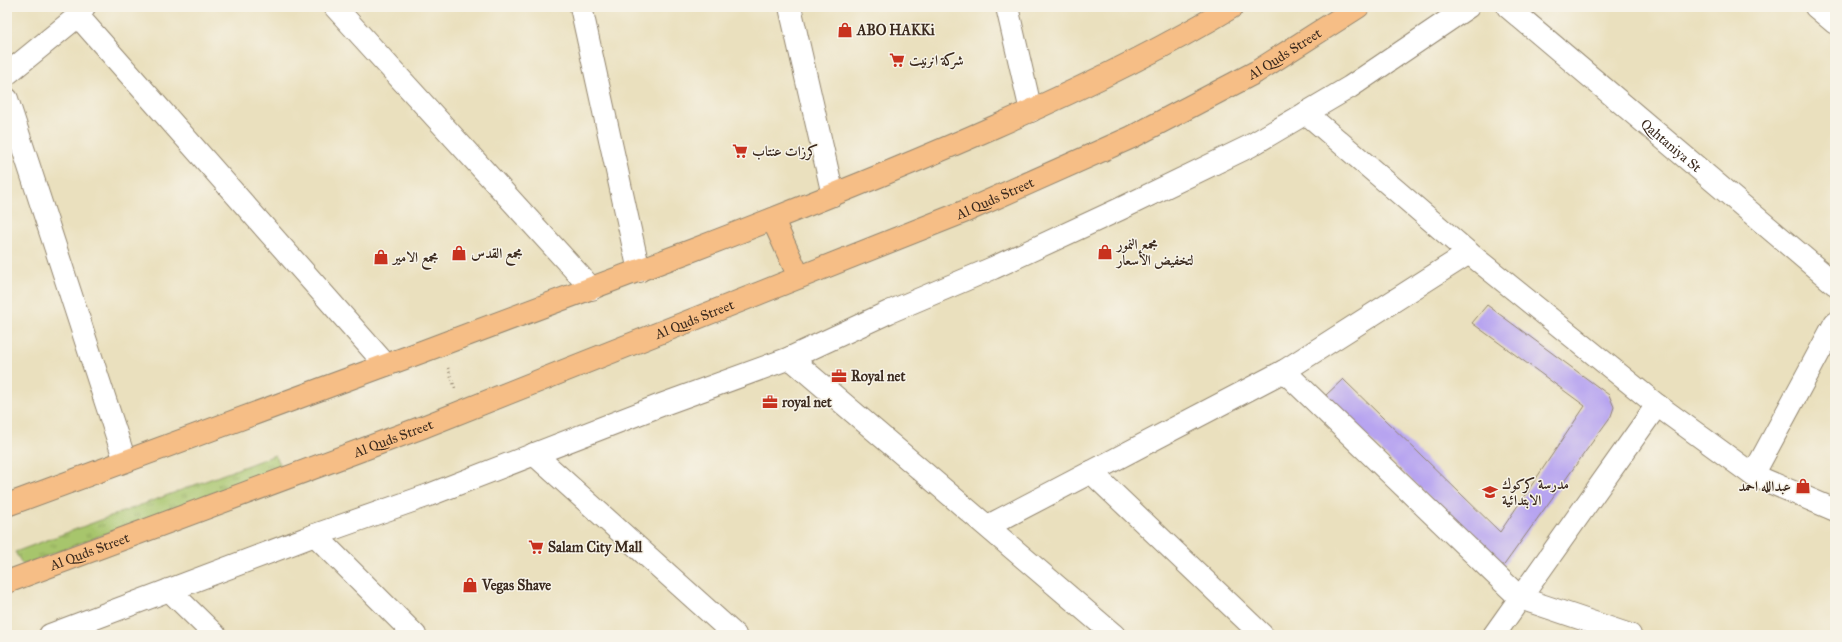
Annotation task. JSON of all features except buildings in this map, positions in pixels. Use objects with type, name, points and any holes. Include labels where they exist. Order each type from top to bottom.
[{"type":"main road","points":[[7,505],[592,289],[773,220],[918,161],[1031,111],[1129,64],[1190,32],[1232,7]]},
{"type":"main road","name":"Al Quds Street","points":[[7,582],[464,411],[966,211],[1132,137],[1256,72],[1358,7]]},
{"type":"main road","points":[[773,220],[799,277]]},
{"type":"street","points":[[335,7],[592,289]]},
{"type":"street","points":[[581,7],[639,271]]},
{"type":"street","points":[[790,7],[832,195]]},
{"type":"street","points":[[1007,7],[1031,111]]},
{"type":"street","points":[[50,635],[315,535],[429,495],[661,405],[790,358],[889,312],[993,268],[1191,176],[1250,146],[1391,60],[1468,7]]},
{"type":"street","name":"Qahtaniya St","points":[[1508,7],[1835,284]]},
{"type":"street","points":[[1816,7],[1835,23]]},
{"type":"street","points":[[7,74],[81,12],[386,365]]},
{"type":"street","points":[[7,99],[125,461]]},
{"type":"street","points":[[1306,113],[1469,253],[1657,404],[1753,474],[1835,510]]},
{"type":"street","points":[[988,526],[1284,371],[1469,253]]},
{"type":"street","points":[[1753,474],[1835,323]]},
{"type":"street","points":[[790,358],[1114,635]]},
{"type":"street","points":[[1284,371],[1520,598],[1630,635]]},
{"type":"street","points":[[1494,635],[1657,404]]},
{"type":"street","points":[[534,454],[735,635]]},
{"type":"street","points":[[1091,472],[1262,635]]},
{"type":"street","points":[[315,535],[415,635]]},
{"type":"street","points":[[168,590],[215,635]]},
{"type":"path","points":[[440,345],[464,411]]},
{"type":"green space","points":[[275,455],[282,467],[23,565],[15,552]]},
{"type":"place","name":"ABO HAKKi","points":[[845,30]]},
{"type":"place","name":"شركة انرنيت","points":[[897,60]]},
{"type":"place","name":"كرزات عنتاب","points":[[740,151]]},
{"type":"place","name":"مجمع النمور لتخفيض الأسعار","points":[[1105,252]]},
{"type":"place","name":"مجمع القدس","points":[[459,253]]},
{"type":"place","name":"مجمع الامير","points":[[381,257]]},
{"type":"place","name":"Royal net","points":[[839,376]]},
{"type":"place","name":"royal net","points":[[770,402]]},
{"type":"place","name":"عبدالله احمد","points":[[1803,486]]},
{"type":"place","name":"مدرسة كركوك الابتدائية","points":[[1490,492]]},
{"type":"place","name":"Salam City Mall","points":[[536,547]]},
{"type":"place","name":"Vegas Shave","points":[[470,585]]}]
